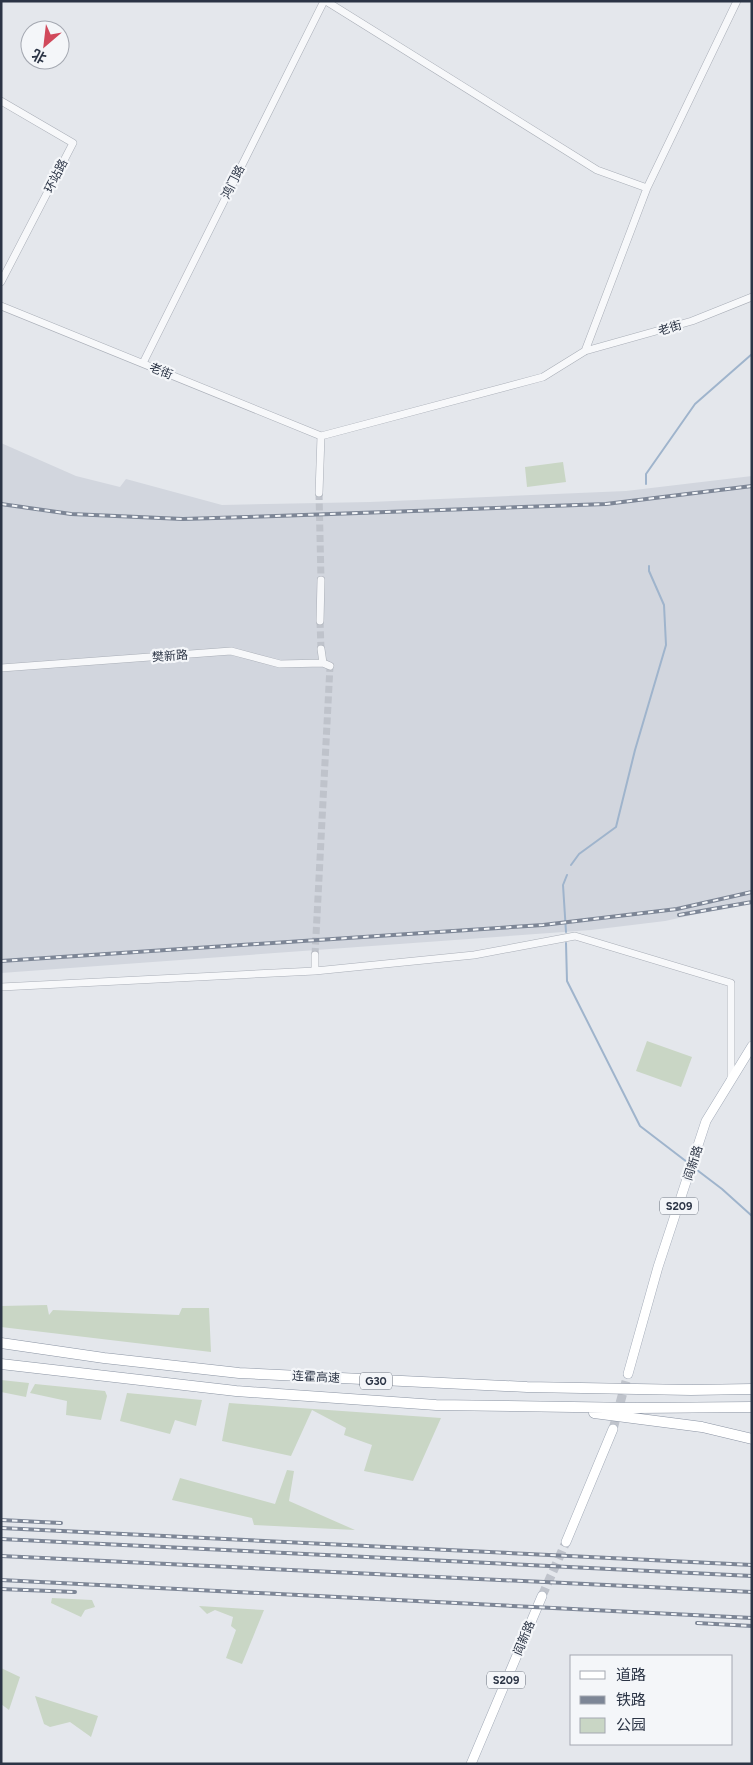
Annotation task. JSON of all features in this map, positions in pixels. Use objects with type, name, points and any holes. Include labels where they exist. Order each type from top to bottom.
[{"type":"highway","name":"连霍高速","points":[[1,1343],[104,1358],[239,1373],[527,1387],[691,1390],[752,1389]]},
{"type":"highway","name":"连霍高速","points":[[1,1364],[236,1391],[436,1405],[752,1407]]},
{"type":"highway","points":[[691,1390],[752,1382]]},
{"type":"highway","points":[[544,1407],[702,1427],[752,1439]]},
{"type":"main road","name":"阎新路","points":[[628,1374],[658,1267],[706,1122],[752,1046]]},
{"type":"main road","points":[[566,1542],[613,1429]]},
{"type":"main road","name":"阎新路","points":[[471,1764],[542,1596]]},
{"type":"street","points":[[325,1],[597,170],[647,188]]},
{"type":"street","name":"鸿门路","points":[[143,363],[325,1]]},
{"type":"street","points":[[585,351],[647,188],[738,1]]},
{"type":"street","name":"环站路","points":[[1,101],[73,143],[1,282]]},
{"type":"street","name":"老街","points":[[1,306],[321,436],[543,377],[585,351],[692,322],[752,297]]},
{"type":"street","points":[[319,493],[321,436]]},
{"type":"street","points":[[320,621],[321,580]]},
{"type":"street","name":"樊新路","points":[[1,668],[231,651],[280,664],[327,664],[321,649]]},
{"type":"street","points":[[1,987],[315,971],[474,955],[575,936],[731,983],[731,1080]]},
{"type":"street","points":[[314,955],[315,971]]},
{"type":"shaded area","points":[[1,443],[76,476],[120,487],[126,479],[222,505],[370,502],[626,491],[752,476],[752,902],[665,921],[591,930],[1,973]]},
{"type":"green space","points":[[563,462],[566,482],[527,487],[525,467]]},
{"type":"green space","points":[[647,1041],[692,1057],[681,1087],[636,1071]]},
{"type":"green space","points":[[47,1305],[49,1315],[53,1310],[179,1315],[182,1308],[209,1308],[211,1352],[1,1327],[1,1306]]},
{"type":"green space","points":[[1,1380],[29,1383],[26,1397],[1,1392]]},
{"type":"green space","points":[[35,1384],[105,1391],[107,1396],[101,1420],[66,1415],[67,1401],[30,1393]]},
{"type":"green space","points":[[127,1393],[202,1400],[196,1426],[175,1420],[170,1434],[120,1421]]},
{"type":"green space","points":[[229,1403],[441,1418],[413,1481],[364,1471],[372,1445],[344,1435],[346,1428],[312,1410],[291,1456],[222,1441]]},
{"type":"green space","points":[[287,1470],[294,1471],[289,1501],[355,1530],[254,1525],[252,1518],[172,1500],[180,1478],[275,1504]]},
{"type":"green space","points":[[52,1598],[92,1600],[95,1607],[85,1610],[81,1617],[51,1603]]},
{"type":"green space","points":[[199,1606],[264,1610],[242,1664],[226,1658],[236,1630],[231,1626],[233,1617],[215,1610],[207,1614]]},
{"type":"green space","points":[[1,1668],[20,1677],[9,1710],[1,1704]]},
{"type":"green space","points":[[35,1696],[98,1716],[91,1737],[70,1722],[50,1727],[44,1724]]},
{"type":"waterway","points":[[646,484],[646,474],[695,404],[752,354]]},
{"type":"waterway","points":[[571,865],[579,854],[616,827],[635,750],[666,645],[664,605],[649,571],[649,566]]},
{"type":"waterway","points":[[566,932],[563,885],[567,875]]},
{"type":"waterway","points":[[566,943],[567,981],[640,1126],[687,1162]]},
{"type":"waterway","points":[[697,1170],[752,1216]]},
{"type":"tunnel","points":[[319,493],[321,580]]},
{"type":"tunnel","points":[[320,621],[321,649]]},
{"type":"tunnel","points":[[315,955],[330,666]]},
{"type":"tunnel","points":[[613,1429],[628,1374]]},
{"type":"tunnel","points":[[542,1596],[566,1542]]},
{"type":"railway","points":[[1,504],[71,514],[183,519],[606,504],[752,486]]},
{"type":"railway","points":[[1,961],[543,925],[677,909],[752,892]]},
{"type":"railway","points":[[679,915],[752,902]]},
{"type":"railway","points":[[1,1520],[61,1523]]},
{"type":"railway","points":[[1,1528],[752,1565]]},
{"type":"railway","points":[[1,1539],[752,1576]]},
{"type":"railway","points":[[1,1556],[752,1592]]},
{"type":"railway","points":[[1,1580],[752,1618]]},
{"type":"railway","points":[[1,1589],[75,1592]]},
{"type":"railway","points":[[697,1623],[752,1626]]}]
